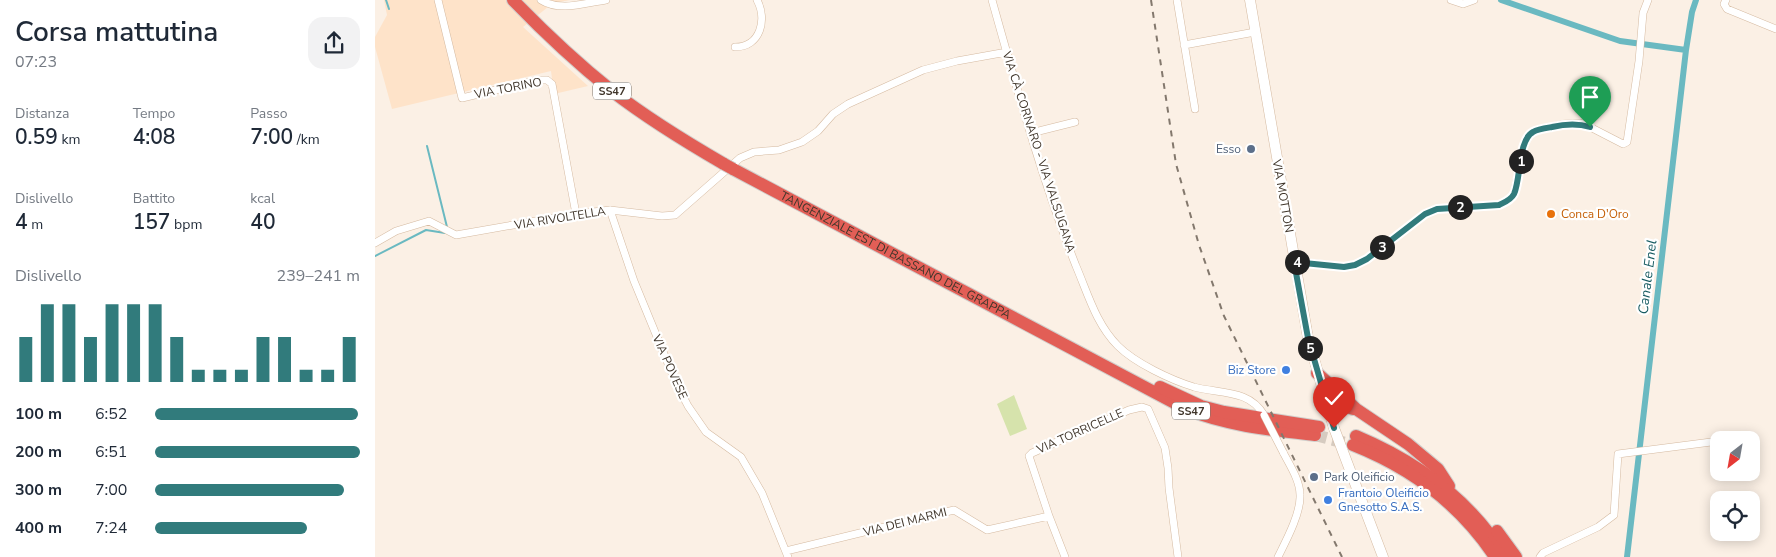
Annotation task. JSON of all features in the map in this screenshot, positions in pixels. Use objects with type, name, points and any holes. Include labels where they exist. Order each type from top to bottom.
[{"type":"highway","name":"TANGENZIALE EST DI BASSANO DEL GRAPPA","points":[[513,0],[562,48],[612,91],[680,138],[924,266],[1161,396],[1198,414],[1242,426],[1317,431]]},
{"type":"highway","name":"TANGENZIALE EST DI BASSANO DEL GRAPPA","points":[[523,0],[544,22],[591,63],[643,104],[732,164]]},
{"type":"highway","points":[[1317,373],[1355,410]]},
{"type":"highway","points":[[1329,410],[1343,405],[1355,410],[1408,444],[1438,469],[1459,500],[1487,531],[1505,557]]},
{"type":"highway","points":[[1495,557],[1471,525],[1439,494],[1398,466],[1354,441],[1403,458],[1435,479],[1459,500],[1487,520],[1516,557]]},
{"type":"main road","name":"VIA MOTTON","points":[[1250,0],[1308,338],[1317,373],[1346,462],[1383,557]]},
{"type":"street","name":"VIA TORINO","points":[[438,0],[462,98],[538,80],[547,80],[551,84],[576,214]]},
{"type":"street","points":[[541,0],[549,5],[561,7],[606,0]]},
{"type":"street","points":[[735,46],[742,47],[749,44],[762,26],[763,16],[757,0]]},
{"type":"street","name":"VIA CÀ CORNARO - VIA VALSUGANA","points":[[992,0],[1031,133],[1068,248],[1088,299],[1104,328],[1118,346],[1131,357],[1144,364],[1192,386],[1241,395],[1251,399],[1260,408],[1283,452],[1301,494],[1298,512],[1278,557]]},
{"type":"street","points":[[1177,0],[1195,108]]},
{"type":"street","points":[[1451,0],[1463,4],[1474,0]]},
{"type":"street","points":[[1294,262],[1344,267],[1355,265],[1367,259],[1425,214],[1437,209],[1499,205],[1508,201],[1514,194],[1523,149],[1532,132],[1563,124],[1579,124],[1590,127],[1623,144],[1627,142],[1643,13],[1648,0]]},
{"type":"street","points":[[1726,0],[1724,4],[1727,9],[1776,29]]},
{"type":"street","points":[[1184,46],[1255,32]]},
{"type":"street","name":"VIA RIVOLTELLA","points":[[375,243],[397,231],[429,221],[456,236],[576,214],[610,210],[662,216],[675,215],[740,158],[754,152],[779,150],[802,142],[818,131],[833,114],[848,104],[923,70],[957,61],[1007,52]]},
{"type":"street","points":[[1031,133],[1075,122]]},
{"type":"street","name":"VIA POVESE","points":[[610,210],[634,281],[676,383],[688,406],[706,432],[741,457],[762,493],[787,554]]},
{"type":"street","name":"VIA TORRICELLE","points":[[1065,557],[1029,456],[1031,453],[1129,410],[1142,407],[1148,409],[1165,448],[1169,468],[1169,488],[1177,557]]},
{"type":"street","points":[[1540,557],[1543,553],[1598,527],[1614,515],[1618,454],[1710,442]]},
{"type":"street","name":"VIA DEI MARMI","points":[[787,554],[954,510],[987,530],[1049,516]]},
{"type":"shaded area","points":[[384,0],[570,0],[553,3],[523,27],[588,86],[554,94],[551,71],[392,109],[375,47],[375,37],[387,15]]},
{"type":"green space","points":[[1014,395],[1027,429],[1010,436],[997,404]]},
{"type":"waterway","points":[[386,0],[389,9]]},
{"type":"waterway","points":[[1501,0],[1620,41],[1686,50]]},
{"type":"waterway","name":"Canale Enel","points":[[1627,557],[1686,50],[1692,12],[1696,0]]},
{"type":"waterway","points":[[427,146],[447,227]]},
{"type":"waterway","points":[[375,256],[426,230],[445,233]]},
{"type":"tunnel","points":[[1315,435],[1353,445]]},
{"type":"railway","points":[[1151,0],[1176,164],[1199,245],[1224,316],[1342,557]]},
{"type":"place","name":"Esso","points":[[1251,149]]},
{"type":"place","name":"Conca D'Oro","points":[[1551,214]]},
{"type":"place","name":"Biz Store","points":[[1286,370]]},
{"type":"place","name":"Park Oleificio","points":[[1314,477]]},
{"type":"place","name":"Frantoio Oleificio Gnesotto S.A.S.","points":[[1328,500]]},
{"type":"route","points":[[1334,428],[1308,338],[1294,262],[1344,267],[1355,265],[1367,259],[1425,214],[1437,209],[1499,205],[1508,201],[1514,194],[1523,149],[1532,132],[1563,124],[1579,124],[1590,127]]}]
